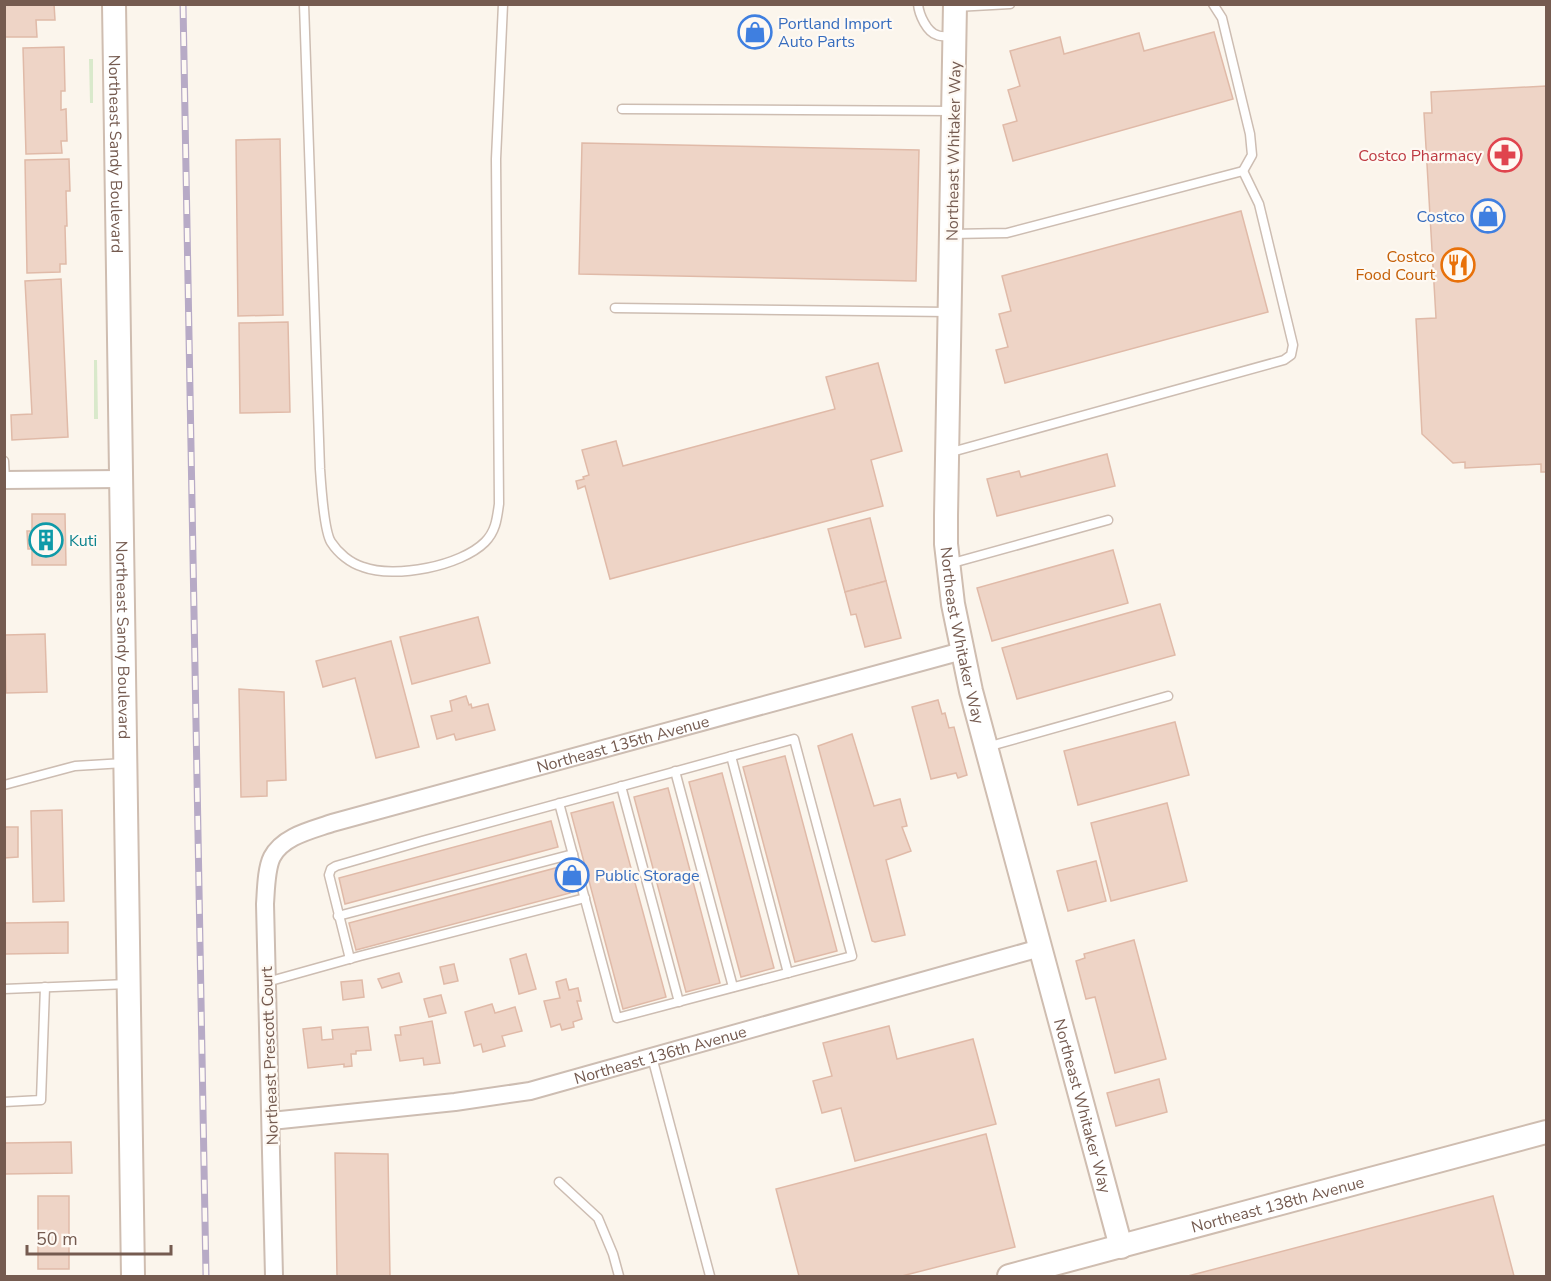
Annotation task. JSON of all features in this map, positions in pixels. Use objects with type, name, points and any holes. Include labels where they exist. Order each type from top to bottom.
[{"type":"street","name":"Northeast Sandy Boulevard","points":[[114,4],[133,1276]]},
{"type":"street","name":"Northeast Whitaker Way","points":[[955,6],[946,516],[948,564],[956,623],[986,747],[1120,1247]]},
{"type":"street","points":[[5,480],[121,479]]},
{"type":"street","name":"Northeast 135th Avenue","points":[[286,842],[332,823],[962,651]]},
{"type":"street","name":"Northeast Prescott Court","points":[[274,1276],[265,904],[267,876],[272,858],[286,842]]},
{"type":"street","name":"Northeast 136th Avenue","points":[[271,1121],[455,1102],[530,1091],[1040,948]]},
{"type":"street","name":"Northeast 138th Avenue","points":[[1009,1276],[1546,1132]]},
{"type":"lane","points":[[304,4],[320,469],[325,515],[329,540],[343,556],[363,567],[391,572],[426,568],[460,559],[485,542],[496,527],[500,504],[496,159],[503,4]]},
{"type":"lane","points":[[918,4],[928,28],[936,35],[955,37]]},
{"type":"lane","points":[[955,6],[1010,4]]},
{"type":"lane","points":[[951,234],[1007,233],[1243,171],[1252,155],[1250,134],[1222,18],[1213,4]]},
{"type":"lane","points":[[622,110],[954,111]]},
{"type":"lane","points":[[947,453],[1284,360],[1291,355],[1293,345],[1259,204],[1243,171]]},
{"type":"lane","points":[[615,308],[949,312]]},
{"type":"lane","points":[[4,461],[5,480]]},
{"type":"lane","points":[[948,564],[1108,520]]},
{"type":"lane","points":[[986,747],[1168,696]]},
{"type":"lane","points":[[350,959],[329,875],[331,869],[336,866],[559,803],[794,739],[852,956],[617,1018],[559,803]]},
{"type":"lane","points":[[730,756],[788,973]]},
{"type":"lane","points":[[4,785],[75,766],[125,763]]},
{"type":"lane","points":[[675,771],[733,987]]},
{"type":"lane","points":[[621,786],[679,1002]]},
{"type":"lane","points":[[338,916],[573,854]]},
{"type":"lane","points":[[267,982],[585,898]]},
{"type":"lane","points":[[4,988],[128,984]]},
{"type":"lane","points":[[4,1102],[41,1100],[45,987]]},
{"type":"lane","points":[[652,1057],[710,1276]]},
{"type":"lane","points":[[559,1182],[598,1218],[613,1254],[619,1276]]},
{"type":"green space","points":[[89,59],[93,59],[93,103],[90,103]]},
{"type":"green space","points":[[94,360],[97,360],[98,419],[94,419]]},
{"type":"building","points":[[4,4],[54,4],[55,20],[36,20],[37,37],[4,37]]},
{"type":"building","points":[[1214,32],[1233,99],[1013,161],[1003,125],[1017,121],[1008,90],[1020,86],[1010,51],[1060,37],[1064,54],[1139,33],[1144,51]]},
{"type":"building","points":[[64,47],[65,91],[61,91],[61,110],[66,109],[67,141],[61,141],[62,153],[26,154],[23,48]]},
{"type":"building","name":"Costco","points":[[1546,86],[1546,472],[1541,472],[1541,464],[1465,468],[1465,462],[1453,463],[1422,434],[1416,319],[1436,318],[1424,113],[1432,113],[1431,92]]},
{"type":"building","points":[[280,139],[283,315],[238,316],[236,140]]},
{"type":"building","points":[[582,143],[919,150],[916,281],[579,274]]},
{"type":"building","points":[[69,159],[70,191],[66,191],[67,226],[65,226],[66,264],[60,264],[60,272],[27,273],[25,160]]},
{"type":"building","points":[[1241,211],[1268,312],[1005,383],[996,350],[1008,347],[999,314],[1011,311],[1002,276]]},
{"type":"building","points":[[61,279],[68,437],[12,440],[11,415],[32,414],[25,281]]},
{"type":"building","points":[[288,322],[290,412],[240,413],[239,323]]},
{"type":"building","points":[[878,363],[902,451],[871,460],[883,506],[610,579],[585,486],[578,489],[576,481],[589,475],[582,450],[616,441],[623,466],[835,409],[826,377]]},
{"type":"building","points":[[1107,454],[1115,486],[997,516],[987,479],[1019,471],[1021,477]]},
{"type":"building","name":"Kuti","points":[[32,514],[65,514],[66,565],[32,565],[32,549],[28,549],[27,531],[32,531]]},
{"type":"building","points":[[870,518],[886,581],[845,592],[828,529]]},
{"type":"building","points":[[1113,550],[1128,603],[992,641],[977,588]]},
{"type":"building","points":[[886,581],[901,638],[865,647],[856,614],[851,615],[845,592]]},
{"type":"building","points":[[1160,604],[1175,655],[1017,699],[1002,648]]},
{"type":"building","points":[[478,617],[490,663],[412,684],[400,637]]},
{"type":"building","points":[[45,634],[47,692],[6,693],[5,635]]},
{"type":"building","points":[[391,641],[419,747],[376,758],[355,678],[323,687],[316,661]]},
{"type":"building","points":[[239,689],[284,692],[286,780],[267,781],[267,796],[241,797]]},
{"type":"building","points":[[466,696],[472,708],[488,704],[495,730],[456,740],[454,734],[437,739],[431,716],[452,711],[450,701]]},
{"type":"building","points":[[938,700],[949,728],[954,727],[967,775],[958,778],[956,773],[931,779],[912,707]]},
{"type":"building","points":[[1175,722],[1189,775],[1078,805],[1064,751]]},
{"type":"building","points":[[852,734],[874,806],[900,799],[907,826],[902,827],[911,851],[886,860],[905,935],[875,942],[872,941],[818,746]]},
{"type":"building","points":[[785,756],[837,951],[795,962],[743,767]]},
{"type":"building","points":[[722,773],[774,968],[741,977],[689,782]]},
{"type":"building","points":[[668,788],[720,983],[686,992],[634,797]]},
{"type":"building","points":[[613,802],[666,997],[623,1009],[571,813]]},
{"type":"building","points":[[1167,803],[1187,881],[1111,901],[1091,823]]},
{"type":"building","points":[[62,810],[64,901],[33,902],[31,811]]},
{"type":"building","points":[[551,821],[558,847],[345,904],[339,878]]},
{"type":"building","points":[[4,827],[18,827],[18,857],[4,858]]},
{"type":"building","points":[[1096,861],[1106,901],[1068,911],[1057,871]]},
{"type":"building","points":[[563,866],[570,893],[356,950],[349,923]]},
{"type":"building","points":[[68,922],[68,953],[4,954],[4,923]]},
{"type":"building","points":[[1134,940],[1166,1059],[1115,1073],[1095,997],[1086,999],[1076,961],[1085,958],[1084,954]]},
{"type":"building","points":[[526,954],[536,989],[519,994],[510,959]]},
{"type":"building","points":[[454,964],[458,981],[444,984],[440,967]]},
{"type":"building","points":[[399,973],[402,982],[382,988],[378,979]]},
{"type":"building","points":[[566,979],[569,990],[578,988],[581,1001],[577,1001],[582,1019],[573,1022],[574,1027],[562,1030],[560,1024],[551,1027],[544,1001],[560,998],[556,982]]},
{"type":"building","points":[[362,980],[364,997],[343,1000],[341,982]]},
{"type":"building","points":[[441,995],[446,1013],[429,1017],[424,999]]},
{"type":"building","points":[[492,1004],[495,1013],[515,1007],[522,1031],[502,1036],[505,1046],[483,1052],[481,1044],[474,1046],[465,1012]]},
{"type":"building","points":[[432,1021],[440,1063],[424,1065],[423,1058],[400,1061],[395,1035],[401,1035],[400,1027]]},
{"type":"building","points":[[889,1026],[897,1059],[973,1039],[996,1124],[855,1161],[841,1108],[822,1113],[813,1081],[832,1076],[823,1043]]},
{"type":"building","points":[[321,1027],[322,1040],[333,1039],[332,1030],[368,1027],[371,1050],[356,1051],[356,1054],[351,1054],[352,1066],[344,1067],[344,1064],[308,1068],[303,1029]]},
{"type":"building","points":[[1159,1079],[1167,1112],[1116,1126],[1107,1093]]},
{"type":"building","points":[[986,1134],[1015,1247],[902,1276],[799,1276],[776,1189]]},
{"type":"building","points":[[71,1142],[72,1173],[4,1174],[4,1143]]},
{"type":"building","points":[[335,1153],[388,1154],[390,1276],[337,1276]]},
{"type":"building","points":[[38,1196],[69,1196],[69,1269],[38,1269]]},
{"type":"building","points":[[1493,1196],[1514,1276],[1188,1276]]},
{"type":"railway","points":[[183,4],[206,1276]]},
{"type":"place","name":"Portland Import Auto Parts","points":[[755,32]]},
{"type":"place","name":"Costco Pharmacy","points":[[1505,155]]},
{"type":"place","name":"Costco","points":[[1488,216]]},
{"type":"place","name":"Costco Food Court","points":[[1458,265]]},
{"type":"place","name":"Kuti","points":[[46,540]]},
{"type":"place","name":"Public Storage","points":[[572,875]]}]
